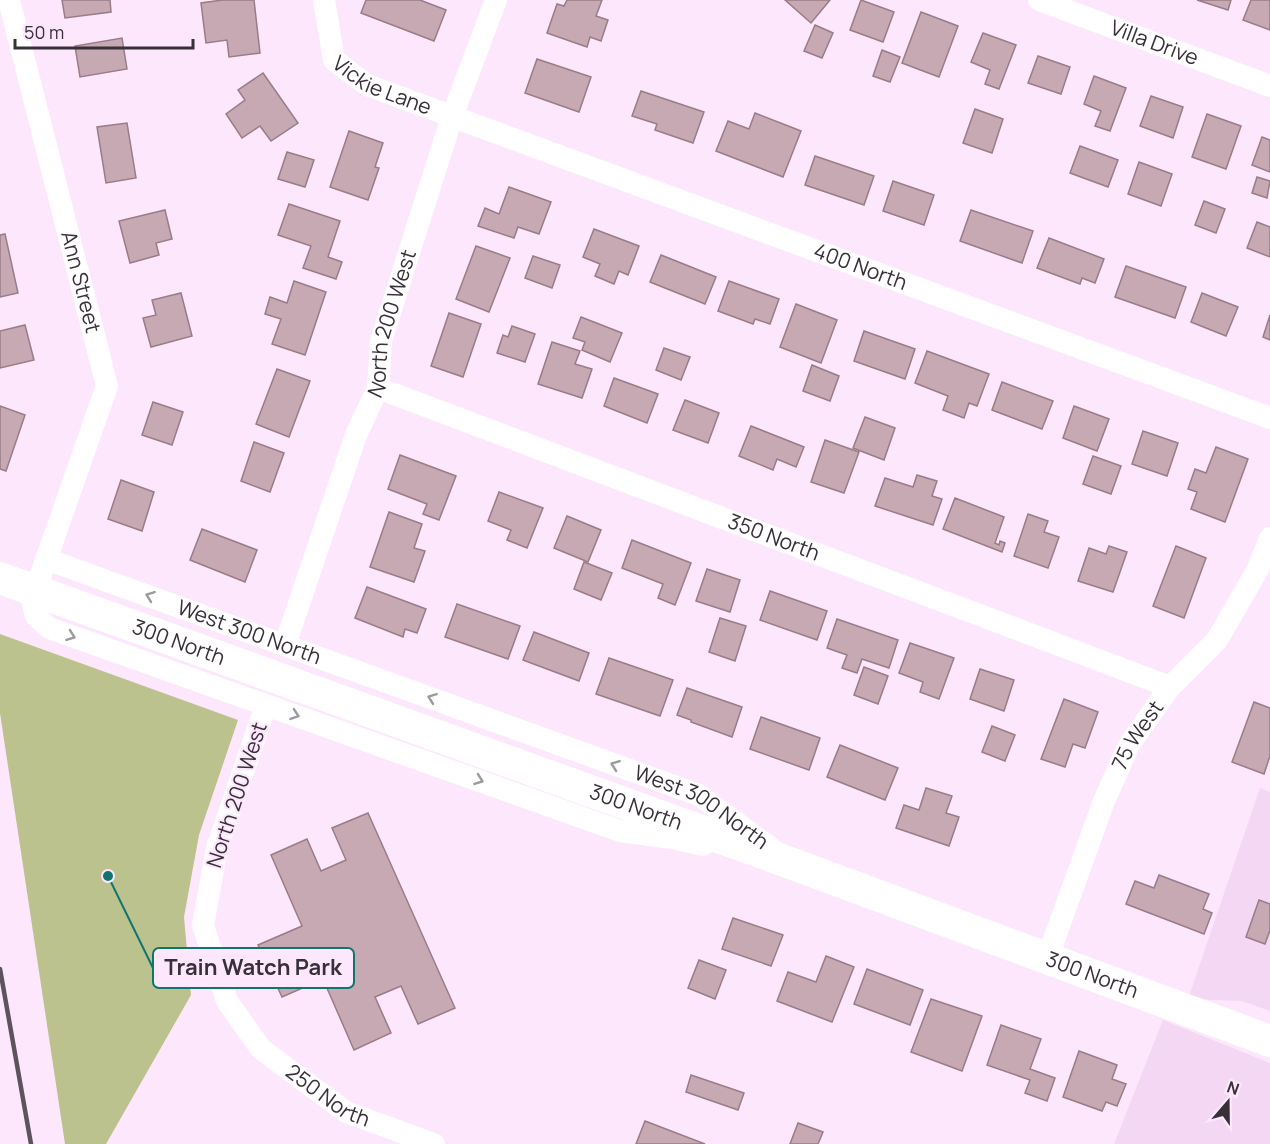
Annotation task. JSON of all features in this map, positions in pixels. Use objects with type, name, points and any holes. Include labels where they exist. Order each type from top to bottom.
[{"type":"main road","name":"300 North","points":[[0,578],[793,864],[1270,1041]]},
{"type":"street","name":"Ann Street","points":[[9,0],[106,386],[46,559]]},
{"type":"street","name":"Vickie Lane","points":[[324,0],[334,60],[367,86],[452,117]]},
{"type":"street","name":"North 200 West","points":[[285,645],[356,435],[378,388],[381,341],[452,117],[496,0]]},
{"type":"street","name":"Villa Drive","points":[[1039,0],[1270,86]]},
{"type":"street","name":"400 North","points":[[452,117],[1270,418]]},
{"type":"street","name":"350 North","points":[[378,388],[1170,687]]},
{"type":"street","name":"75 West","points":[[1047,958],[1108,792],[1129,746],[1170,687],[1217,640],[1258,570],[1270,538]]},
{"type":"street","name":"West 300 North","points":[[46,559],[699,795],[793,864],[672,838],[620,831],[49,628],[36,616],[32,600],[46,559]]},
{"type":"street","name":"North 200 West","points":[[261,1049],[226,1001],[203,925],[217,848],[266,705]]},
{"type":"street","name":"250 North","points":[[261,1049],[346,1112],[434,1144]]},
{"type":"shaded area","points":[[1260,788],[1270,792],[1270,1011],[1242,1001],[1188,999]]},
{"type":"shaded area","points":[[1163,1020],[1270,1063],[1270,1144],[1114,1144]]},
{"type":"green space","points":[[0,634],[238,720],[199,835],[184,917],[191,995],[106,1144],[65,1144],[0,713]]},
{"type":"building","points":[[62,0],[110,0],[111,12],[65,18]]},
{"type":"building","points":[[222,0],[254,0],[260,53],[229,57],[227,40],[206,43],[201,3]]},
{"type":"building","points":[[366,0],[420,0],[446,10],[434,41],[361,13]]},
{"type":"building","points":[[567,0],[602,0],[596,16],[608,20],[601,41],[590,37],[587,47],[547,33],[557,4],[564,6]]},
{"type":"building","points":[[785,0],[830,0],[811,23]]},
{"type":"building","points":[[861,0],[894,12],[883,42],[850,30]]},
{"type":"building","points":[[1197,0],[1231,0],[1228,10]]},
{"type":"building","points":[[1251,0],[1270,0],[1270,30],[1243,20]]},
{"type":"building","points":[[921,12],[958,26],[939,77],[902,63]]},
{"type":"building","points":[[815,25],[833,33],[822,58],[804,51]]},
{"type":"building","points":[[983,33],[1016,45],[999,89],[985,84],[990,70],[971,62]]},
{"type":"building","points":[[122,38],[127,69],[80,77],[75,46]]},
{"type":"building","points":[[882,50],[900,57],[890,82],[873,76]]},
{"type":"building","points":[[1038,56],[1070,67],[1061,94],[1028,83]]},
{"type":"building","points":[[537,59],[591,77],[579,112],[525,93]]},
{"type":"building","points":[[263,73],[298,123],[271,141],[260,126],[242,138],[226,114],[245,100],[238,90]]},
{"type":"building","points":[[1094,76],[1126,88],[1110,131],[1095,126],[1101,111],[1084,104]]},
{"type":"building","points":[[641,91],[704,112],[693,143],[655,130],[657,124],[632,116]]},
{"type":"building","points":[[1151,96],[1183,107],[1173,138],[1140,126]]},
{"type":"building","points":[[975,109],[1003,119],[992,153],[963,143]]},
{"type":"building","points":[[755,113],[801,131],[783,177],[716,151],[728,121],[749,129]]},
{"type":"building","points":[[1207,114],[1241,126],[1226,169],[1192,157]]},
{"type":"building","points":[[127,123],[136,178],[106,183],[97,127]]},
{"type":"building","points":[[349,131],[383,143],[375,167],[379,168],[368,200],[330,187]]},
{"type":"building","points":[[1262,137],[1270,140],[1270,172],[1252,165]]},
{"type":"building","points":[[1080,146],[1118,160],[1108,187],[1070,173]]},
{"type":"building","points":[[287,152],[314,160],[305,187],[278,179]]},
{"type":"building","points":[[815,156],[874,176],[864,205],[805,185]]},
{"type":"building","points":[[1139,162],[1172,174],[1161,206],[1128,194]]},
{"type":"building","points":[[1257,177],[1270,181],[1267,198],[1252,193]]},
{"type":"building","points":[[893,181],[934,195],[924,225],[883,211]]},
{"type":"building","points":[[509,187],[551,202],[539,234],[518,227],[514,238],[478,226],[485,208],[499,214]]},
{"type":"building","points":[[1204,201],[1225,209],[1216,233],[1195,225]]},
{"type":"building","points":[[289,204],[340,221],[328,257],[342,262],[336,279],[303,268],[311,246],[278,235]]},
{"type":"building","points":[[165,210],[172,239],[156,243],[159,255],[130,263],[119,221]]},
{"type":"building","points":[[971,210],[1033,231],[1022,263],[960,241]]},
{"type":"building","points":[[1257,222],[1270,227],[1270,257],[1247,248]]},
{"type":"building","points":[[594,229],[639,246],[628,275],[619,271],[614,284],[595,276],[600,264],[583,257]]},
{"type":"building","points":[[5,234],[18,293],[0,297],[0,235]]},
{"type":"building","points":[[1049,238],[1104,259],[1095,283],[1082,278],[1080,284],[1037,268]]},
{"type":"building","points":[[476,246],[510,258],[489,312],[456,299]]},
{"type":"building","points":[[661,255],[716,277],[705,304],[650,282]]},
{"type":"building","points":[[533,256],[560,265],[552,288],[525,278]]},
{"type":"building","points":[[1126,266],[1186,287],[1175,318],[1115,297]]},
{"type":"building","points":[[294,281],[326,292],[305,355],[272,344],[281,319],[265,314],[270,297],[287,303]]},
{"type":"building","points":[[729,281],[779,299],[770,324],[755,319],[753,324],[718,311]]},
{"type":"building","points":[[181,293],[192,336],[151,347],[143,318],[156,315],[152,300]]},
{"type":"building","points":[[1202,293],[1238,307],[1226,336],[1191,322]]},
{"type":"building","points":[[796,304],[837,320],[821,363],[780,347]]},
{"type":"building","points":[[449,313],[481,324],[463,377],[431,366]]},
{"type":"building","points":[[1270,315],[1270,340],[1263,337]]},
{"type":"building","points":[[581,317],[622,333],[610,362],[582,350],[585,342],[573,338]]},
{"type":"building","points":[[25,325],[34,360],[0,368],[0,331]]},
{"type":"building","points":[[512,326],[535,334],[525,362],[497,353],[503,335],[508,337]]},
{"type":"building","points":[[864,331],[915,349],[905,379],[854,361]]},
{"type":"building","points":[[552,342],[580,351],[575,364],[592,369],[582,398],[538,384]]},
{"type":"building","points":[[664,348],[690,357],[681,380],[656,370]]},
{"type":"building","points":[[927,351],[989,374],[977,406],[969,403],[964,418],[943,410],[948,396],[915,383]]},
{"type":"building","points":[[812,365],[839,376],[830,401],[803,391]]},
{"type":"building","points":[[277,369],[310,381],[289,437],[256,424]]},
{"type":"building","points":[[614,378],[658,394],[647,423],[604,406]]},
{"type":"building","points":[[1002,382],[1053,401],[1042,429],[992,410]]},
{"type":"building","points":[[685,400],[719,413],[708,443],[673,430]]},
{"type":"building","points":[[153,402],[183,412],[172,445],[142,435]]},
{"type":"building","points":[[0,406],[25,415],[6,471],[0,469]]},
{"type":"building","points":[[1074,406],[1109,419],[1097,451],[1063,438]]},
{"type":"building","points":[[865,417],[895,428],[884,460],[853,448]]},
{"type":"building","points":[[751,426],[804,447],[796,467],[777,459],[773,470],[739,456]]},
{"type":"building","points":[[1143,431],[1178,443],[1167,476],[1132,464]]},
{"type":"building","points":[[825,440],[859,452],[844,493],[811,482]]},
{"type":"building","points":[[254,442],[284,453],[270,492],[241,481]]},
{"type":"building","points":[[1216,447],[1248,459],[1225,522],[1191,509],[1197,492],[1188,489],[1195,469],[1206,473]]},
{"type":"building","points":[[400,455],[456,476],[439,520],[423,514],[427,504],[388,489]]},
{"type":"building","points":[[1093,456],[1121,466],[1111,494],[1083,484]]},
{"type":"building","points":[[917,475],[937,481],[932,496],[942,499],[933,525],[875,506],[885,478],[913,487]]},
{"type":"building","points":[[121,480],[154,492],[142,531],[108,519]]},
{"type":"building","points":[[499,492],[543,508],[527,548],[507,540],[511,530],[488,521]]},
{"type":"building","points":[[955,498],[1004,517],[995,543],[999,545],[1000,541],[1005,543],[1002,552],[943,529]]},
{"type":"building","points":[[389,512],[422,524],[414,548],[425,551],[414,582],[370,567]]},
{"type":"building","points":[[1028,514],[1048,521],[1044,532],[1059,537],[1048,568],[1014,556]]},
{"type":"building","points":[[567,516],[601,530],[588,562],[554,548]]},
{"type":"building","points":[[202,529],[257,550],[245,582],[190,560]]},
{"type":"building","points":[[632,540],[691,563],[675,605],[658,598],[663,584],[622,568]]},
{"type":"building","points":[[1109,546],[1127,552],[1113,592],[1078,581],[1089,548],[1106,554]]},
{"type":"building","points":[[1176,546],[1206,558],[1184,618],[1153,606]]},
{"type":"building","points":[[584,562],[612,573],[601,600],[574,589]]},
{"type":"building","points":[[707,569],[740,580],[730,612],[696,601]]},
{"type":"building","points":[[367,587],[426,609],[417,633],[405,629],[403,637],[355,618]]},
{"type":"building","points":[[770,591],[827,611],[817,640],[760,620]]},
{"type":"building","points":[[457,604],[520,626],[508,659],[445,637]]},
{"type":"building","points":[[720,618],[746,626],[735,661],[709,652]]},
{"type":"building","points":[[837,619],[898,640],[889,668],[862,659],[857,673],[842,668],[847,655],[827,648]]},
{"type":"building","points":[[534,632],[589,653],[579,681],[523,660]]},
{"type":"building","points":[[910,643],[954,658],[939,699],[920,692],[923,682],[899,673]]},
{"type":"building","points":[[609,658],[673,680],[660,716],[596,694]]},
{"type":"building","points":[[864,667],[888,676],[878,704],[854,695]]},
{"type":"building","points":[[980,669],[1014,680],[1004,711],[970,699]]},
{"type":"building","points":[[687,688],[742,707],[732,737],[677,715]]},
{"type":"building","points":[[1064,699],[1098,712],[1085,748],[1073,744],[1065,767],[1041,759]]},
{"type":"building","points":[[1254,702],[1270,708],[1270,756],[1264,774],[1232,762]]},
{"type":"building","points":[[761,717],[820,738],[809,770],[750,749]]},
{"type":"building","points":[[992,726],[1015,735],[1005,761],[982,752]]},
{"type":"building","points":[[840,745],[898,768],[885,800],[827,777]]},
{"type":"building","points":[[926,788],[952,796],[946,813],[959,817],[949,846],[896,828],[904,805],[919,810]]},
{"type":"building","points":[[368,813],[455,1008],[418,1024],[401,986],[375,997],[391,1033],[354,1050],[323,979],[282,997],[258,945],[302,926],[271,855],[307,839],[321,871],[346,860],[332,828]]},
{"type":"building","points":[[1159,875],[1209,894],[1203,909],[1212,913],[1204,934],[1126,904],[1135,881],[1154,888]]},
{"type":"building","points":[[1259,900],[1270,904],[1270,930],[1265,944],[1246,937]]},
{"type":"building","points":[[733,918],[783,935],[771,966],[722,949]]},
{"type":"building","points":[[826,956],[854,967],[832,1022],[777,1001],[788,972],[816,982]]},
{"type":"building","points":[[699,960],[726,970],[715,999],[688,988]]},
{"type":"building","points":[[867,969],[923,990],[910,1025],[854,1004]]},
{"type":"building","points":[[931,999],[982,1016],[962,1071],[911,1052]]},
{"type":"building","points":[[1001,1025],[1041,1039],[1030,1069],[1055,1078],[1047,1101],[1025,1093],[1030,1080],[987,1065]]},
{"type":"building","points":[[1079,1051],[1117,1065],[1112,1079],[1126,1084],[1117,1106],[1106,1102],[1102,1111],[1063,1097]]},
{"type":"building","points":[[691,1075],[744,1093],[738,1110],[686,1092]]},
{"type":"building","points":[[645,1121],[705,1144],[636,1144]]},
{"type":"building","points":[[798,1123],[823,1132],[818,1144],[790,1144]]},
{"type":"railway","points":[[0,969],[31,1144]]},
{"type":"place","name":"Train Watch Park","points":[[108,876]]}]
